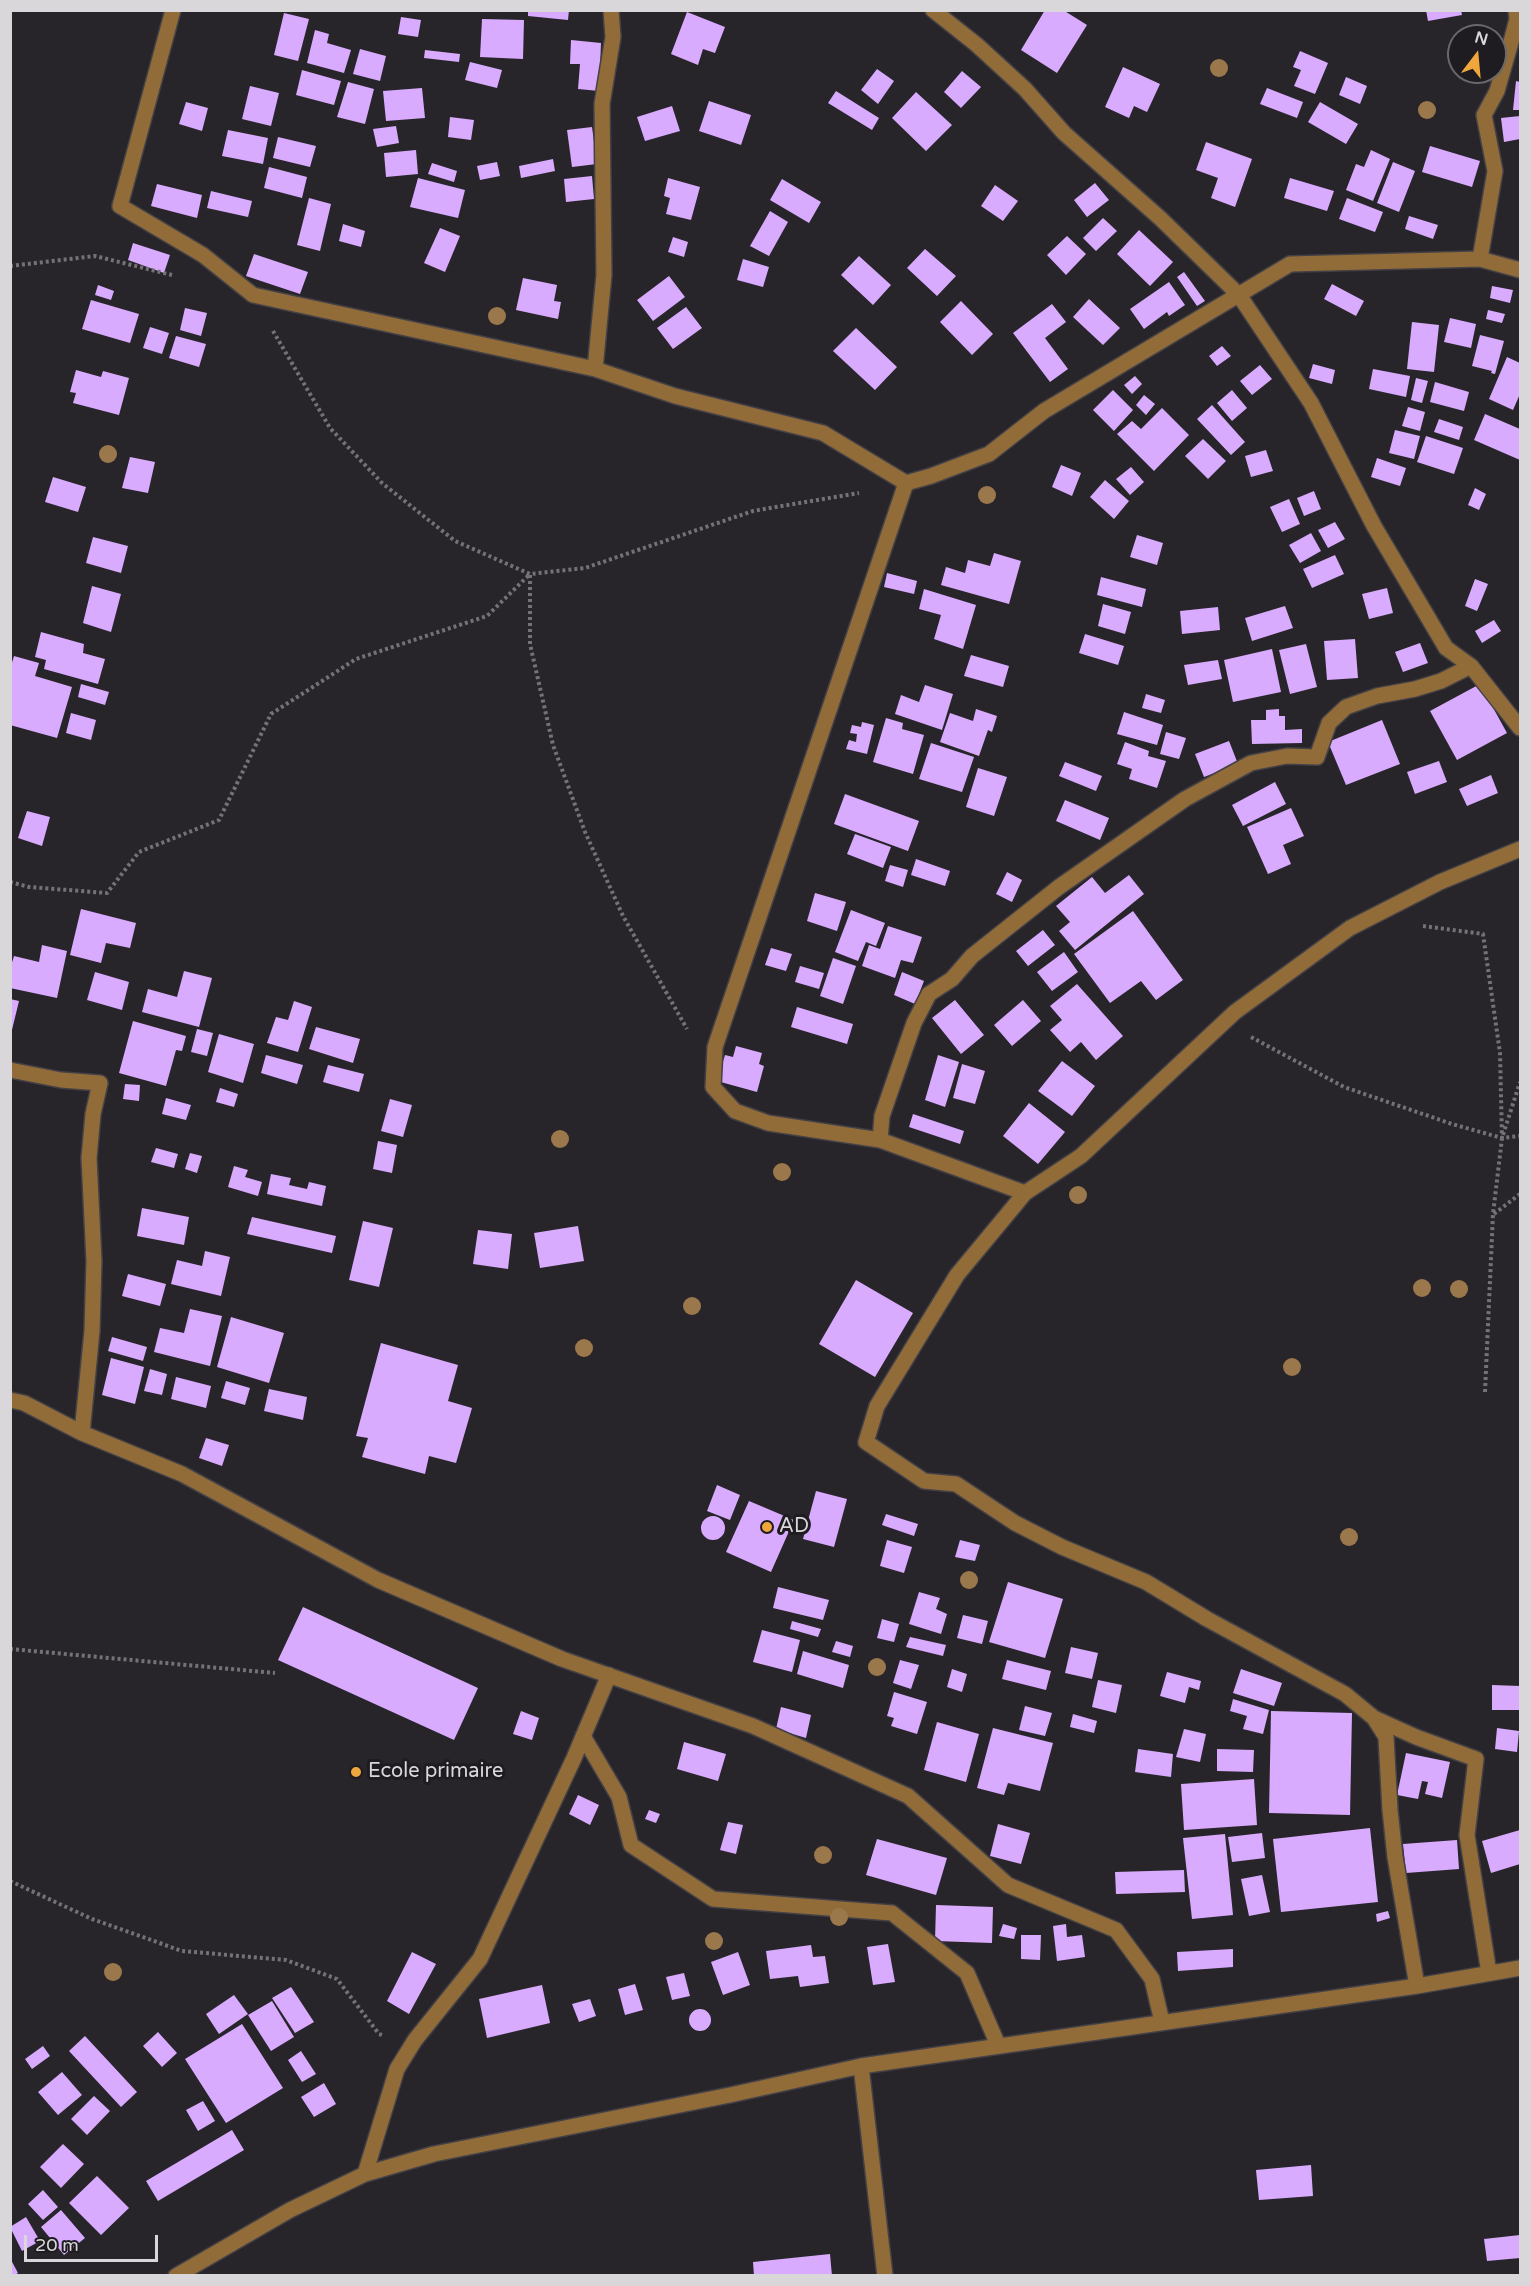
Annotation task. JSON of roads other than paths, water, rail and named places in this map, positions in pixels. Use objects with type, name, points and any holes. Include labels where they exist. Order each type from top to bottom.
[{"type":"street","points":[[173,10],[120,206],[203,255],[252,295],[595,369],[675,396],[823,433],[906,483],[989,454],[1044,411],[1290,264],[1480,258],[1521,270]]},
{"type":"street","points":[[595,369],[604,274],[602,104],[613,37],[611,10]]},
{"type":"street","points":[[933,10],[977,45],[1025,89],[1064,133],[1161,219],[1239,295],[1311,403],[1374,526],[1446,648],[1471,666],[1521,728]]},
{"type":"street","points":[[1480,258],[1495,171],[1484,115],[1497,91],[1511,42],[1516,10]]},
{"type":"street","points":[[906,483],[715,1047],[713,1087],[735,1111],[768,1123],[880,1140],[1025,1193]]},
{"type":"street","points":[[880,1140],[882,1116],[914,1023],[929,994],[952,979],[972,956],[1059,887],[1185,799],[1251,763],[1287,756],[1317,757],[1329,723],[1346,708],[1377,696],[1441,681],[1471,666]]},
{"type":"street","points":[[1489,1973],[1467,1835],[1476,1759],[1416,1737],[1374,1718],[1345,1694],[1207,1619],[1146,1582],[1062,1547],[1024,1528],[956,1484],[924,1481],[866,1442],[877,1406],[957,1275],[1025,1193],[1081,1156],[1235,1012],[1350,928],[1440,882],[1521,849]]},
{"type":"street","points":[[10,1070],[61,1080],[100,1083],[93,1114],[89,1158],[94,1261],[92,1331],[82,1433]]},
{"type":"street","points":[[10,1400],[24,1403],[82,1433],[182,1474],[378,1580],[562,1659],[753,1726],[908,1796],[1008,1885],[1116,1930],[1152,1979],[1162,2022]]},
{"type":"street","points":[[365,2174],[396,2068],[415,2040],[480,1959],[609,1675]]},
{"type":"street","points":[[1374,1718],[1386,1737],[1395,1857],[1417,1986]]},
{"type":"street","points":[[583,1736],[619,1797],[631,1845],[713,1899],[892,1913],[967,1973],[998,2045]]},
{"type":"street","points":[[176,2276],[290,2210],[365,2174],[434,2154],[730,2095],[861,2066],[1417,1986],[1521,1968]]},
{"type":"street","points":[[861,2066],[885,2276]]},
{"type":"place","name":"AD","points":[[767,1527]]},
{"type":"place","name":"Ecole primaire","points":[[356,1772]]}]
